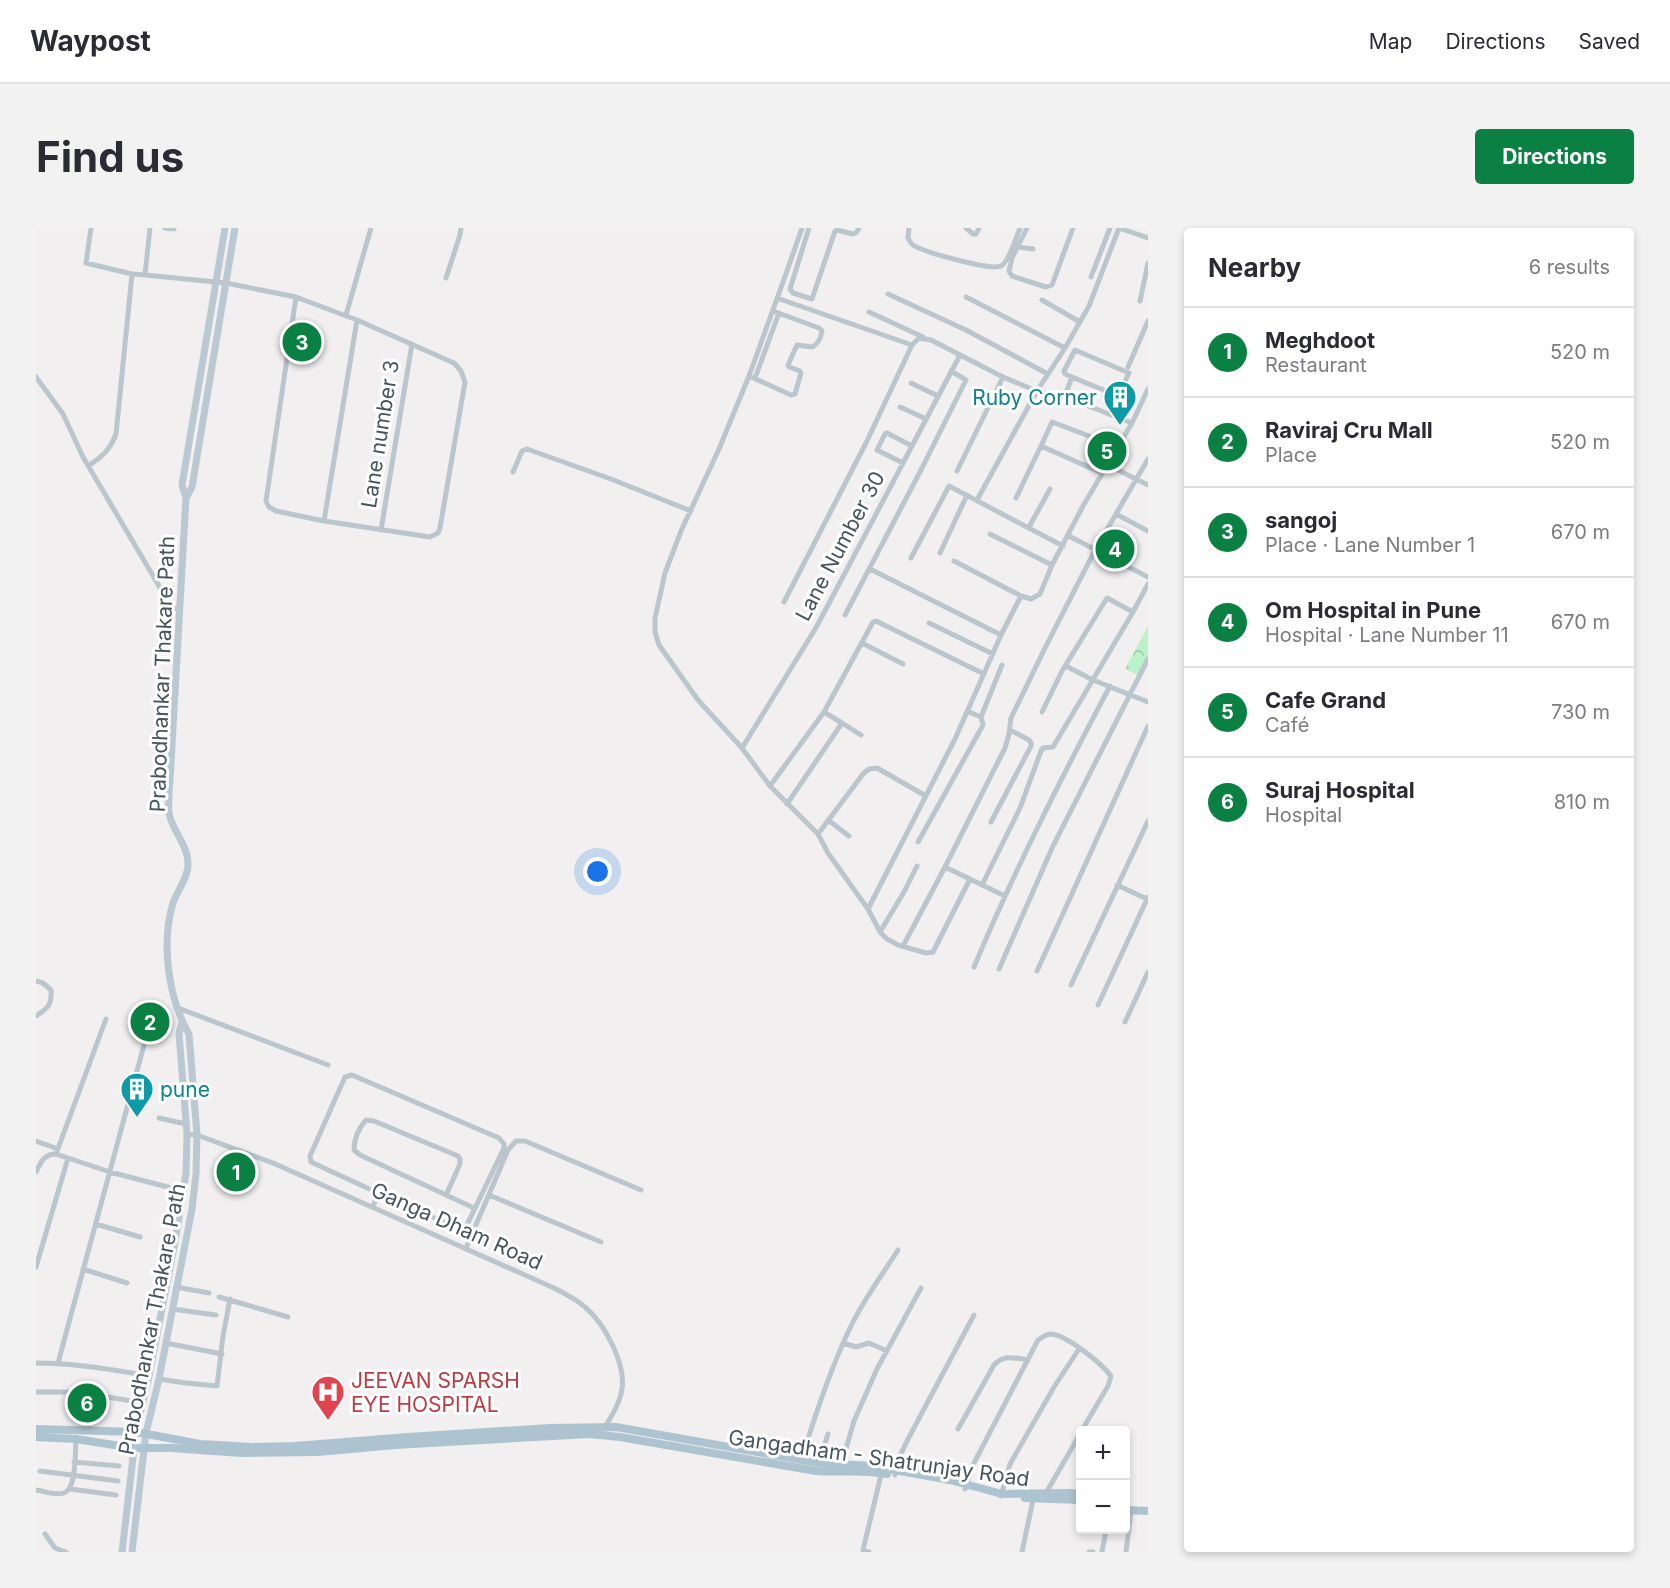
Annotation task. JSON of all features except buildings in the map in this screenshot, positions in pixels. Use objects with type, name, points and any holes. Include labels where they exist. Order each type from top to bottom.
[{"type":"main road","name":"Prabodhankar Thakare Path","points":[[132,1552],[143,1449],[192,1209],[196,1174],[197,1135],[189,1034],[182,1022],[171,984],[168,956],[171,911],[189,864],[186,850],[169,812],[186,498],[182,486],[225,228]]},
{"type":"main road","name":"Prabodhankar Thakare Path","points":[[186,498],[192,487],[236,228]]},
{"type":"main road","name":"Prabodhankar Thakare Path","points":[[122,1552],[133,1448],[149,1376],[186,1173],[187,1134],[179,1034],[182,1022]]},
{"type":"main road","name":"Gangadham - Shatrunjay Road","points":[[37,1436],[143,1449],[171,1448],[241,1453],[318,1452],[395,1445],[579,1435],[616,1427],[724,1446],[800,1464],[819,1463],[840,1469]]},
{"type":"main road","name":"Gangadham - Shatrunjay Road","points":[[37,1436],[93,1429],[146,1433],[200,1444],[251,1447],[551,1428],[604,1431],[722,1455],[859,1471],[882,1470],[1001,1495],[1076,1500]]},
{"type":"main road","name":"Gangadham - Shatrunjay Road","points":[[1034,1496],[1046,1492],[1076,1494]]},
{"type":"main road","points":[[1133,1509],[1148,1511]]},
{"type":"street","points":[[91,228],[86,264],[132,274],[226,283],[296,297],[346,315],[454,363],[461,371],[465,382],[438,533],[430,537],[381,530],[324,521],[276,511],[269,507],[266,501],[296,297]]},
{"type":"street","points":[[145,275],[150,228]]},
{"type":"street","points":[[165,228],[174,229]]},
{"type":"street","points":[[346,315],[371,228]]},
{"type":"street","points":[[446,278],[460,235],[460,228]]},
{"type":"street","points":[[802,228],[777,298],[776,312],[752,377],[681,531],[665,573],[655,618],[655,632],[659,645],[698,700],[742,748],[770,786],[818,834],[828,853],[868,909],[880,932],[889,941],[926,953],[933,952],[970,879]]},
{"type":"street","points":[[809,228],[790,289],[793,293],[812,299],[835,231],[853,234],[859,228]]},
{"type":"street","points":[[909,228],[908,238],[915,246],[990,268],[1001,267],[1006,262],[1020,228]]},
{"type":"street","points":[[966,228],[973,234],[976,234],[979,228]]},
{"type":"street","points":[[1027,228],[1009,271],[1012,276],[1046,287],[1052,285],[1073,228]]},
{"type":"street","points":[[1091,277],[1110,228]]},
{"type":"street","points":[[977,500],[1036,391],[1065,348],[1089,306],[1119,228],[1148,238]]},
{"type":"street","points":[[1018,247],[1033,249]]},
{"type":"street","points":[[1140,301],[1148,263]]},
{"type":"street","points":[[88,466],[112,447],[116,434],[132,274]]},
{"type":"street","points":[[888,294],[966,330],[1048,374]]},
{"type":"street","points":[[966,297],[1065,348]]},
{"type":"street","points":[[777,298],[912,345]]},
{"type":"street","points":[[1042,300],[1080,322]]},
{"type":"street","points":[[752,377],[791,395],[795,394],[801,373],[788,365],[797,345],[812,347],[822,335],[819,328],[776,312]]},
{"type":"street","points":[[869,312],[1036,391],[1073,400],[1132,423]]},
{"type":"street","points":[[324,521],[357,320]]},
{"type":"street","points":[[1128,367],[1148,321]]},
{"type":"street","points":[[784,602],[866,443],[912,345],[919,338],[925,338]]},
{"type":"street","points":[[1140,340],[1148,344]]},
{"type":"street","name":"Lane number 3","points":[[381,530],[412,344]]},
{"type":"street","points":[[1075,350],[1129,374],[1118,396],[1072,377],[1064,371],[1075,350]]},
{"type":"street","name":"Lane Number 30","points":[[742,748],[817,626],[960,354]]},
{"type":"street","points":[[845,615],[966,380],[951,371]]},
{"type":"street","points":[[36,377],[63,414],[88,466],[172,608],[179,609]]},
{"type":"street","points":[[957,471],[1003,377]]},
{"type":"street","points":[[1064,398],[1072,377]]},
{"type":"street","points":[[911,383],[938,396]]},
{"type":"street","points":[[954,561],[1021,596],[1031,599],[1040,594],[1052,566],[1132,423],[1148,389]]},
{"type":"street","points":[[900,407],[926,419]]},
{"type":"street","points":[[1016,498],[1052,422],[1089,436]]},
{"type":"street","points":[[903,463],[878,451],[885,434],[912,446]]},
{"type":"street","points":[[866,443],[875,448]]},
{"type":"street","points":[[1041,446],[1102,473]]},
{"type":"street","points":[[513,472],[522,451],[527,449],[691,511]]},
{"type":"street","points":[[903,946],[1005,748],[1011,718],[1095,550],[1148,459]]},
{"type":"street","points":[[1108,465],[1148,485]]},
{"type":"street","points":[[911,558],[949,486],[1063,546]]},
{"type":"street","points":[[1029,527],[1050,489]]},
{"type":"street","points":[[940,553],[967,495]]},
{"type":"street","points":[[1116,514],[1148,531]]},
{"type":"street","points":[[990,534],[1052,566]]},
{"type":"street","points":[[1069,536],[1148,577]]},
{"type":"street","points":[[870,569],[1001,635]]},
{"type":"street","points":[[1035,750],[1053,747],[1148,584]]},
{"type":"street","points":[[868,909],[955,740],[1001,635],[1021,596]]},
{"type":"street","points":[[1042,712],[1062,671],[1107,598],[1133,612]]},
{"type":"street","points":[[770,786],[824,712],[873,622],[876,621],[984,674]]},
{"type":"street","points":[[929,623],[993,654]]},
{"type":"street","points":[[862,643],[903,664]]},
{"type":"street","points":[[999,969],[1053,846],[1148,659]]},
{"type":"street","points":[[918,842],[981,729],[983,721],[981,717],[1002,665]]},
{"type":"street","points":[[1066,666],[1093,680],[1148,702]]},
{"type":"street","points":[[974,967],[1064,771],[1110,686]]},
{"type":"street","points":[[968,711],[981,717]]},
{"type":"street","points":[[824,712],[861,735]]},
{"type":"street","points":[[787,804],[842,723]]},
{"type":"street","points":[[1037,970],[1148,726]]},
{"type":"street","points":[[991,822],[1031,746],[1029,740],[1010,730]]},
{"type":"street","points":[[982,885],[1020,808],[1043,748]]},
{"type":"street","points":[[818,834],[869,769],[877,768],[926,796]]},
{"type":"street","points":[[828,820],[849,836]]},
{"type":"street","points":[[1071,985],[1148,821]]},
{"type":"street","points":[[880,932],[917,866]]},
{"type":"street","points":[[945,867],[1005,896]]},
{"type":"street","points":[[1098,1005],[1147,898],[1117,885]]},
{"type":"street","points":[[1125,1022],[1148,972]]},
{"type":"street","points":[[36,981],[43,983],[51,990],[52,999],[48,1008],[36,1016]]},
{"type":"street","points":[[178,1008],[328,1065]]},
{"type":"street","points":[[57,1152],[106,1019]]},
{"type":"street","points":[[58,1363],[144,1045]]},
{"type":"street","points":[[352,1075],[499,1138],[504,1144],[464,1231],[378,1193],[311,1162],[310,1156],[345,1077],[352,1075]]},
{"type":"street","points":[[159,1118],[186,1124]]},
{"type":"street","points":[[446,1195],[460,1164],[458,1156],[374,1121],[366,1120],[360,1126],[354,1140],[354,1150],[360,1155],[446,1195],[474,1208]]},
{"type":"street","name":"Ganga Dham Road","points":[[187,1134],[197,1135],[273,1163],[465,1248],[570,1297],[585,1307],[609,1338],[623,1373],[620,1397],[604,1431]]},
{"type":"street","points":[[36,1141],[68,1158],[110,1172],[183,1191]]},
{"type":"street","points":[[465,1248],[508,1150],[516,1141],[525,1141],[641,1190]]},
{"type":"street","points":[[36,1172],[44,1158],[57,1152]]},
{"type":"street","points":[[36,1267],[68,1158]]},
{"type":"street","points":[[373,1207],[378,1193]]},
{"type":"street","points":[[489,1195],[601,1242]]},
{"type":"street","points":[[96,1224],[140,1237]]},
{"type":"street","points":[[800,1464],[823,1389],[843,1343],[853,1322],[898,1250]]},
{"type":"street","points":[[83,1269],[128,1283]]},
{"type":"street","points":[[176,1287],[209,1293]]},
{"type":"street","points":[[840,1469],[854,1421],[887,1351],[921,1288]]},
{"type":"street","points":[[219,1297],[288,1317]]},
{"type":"street","points":[[159,1378],[217,1386],[230,1299]]},
{"type":"street","points":[[172,1309],[216,1315]]},
{"type":"street","points":[[895,1473],[907,1441],[974,1315]]},
{"type":"street","points":[[965,1487],[982,1446],[1038,1340],[1048,1334],[1068,1340],[1105,1368],[1111,1376],[1108,1386],[1085,1426]]},
{"type":"street","points":[[165,1343],[222,1354]]},
{"type":"street","points":[[843,1343],[856,1347],[869,1343],[887,1351]]},
{"type":"street","points":[[1001,1495],[1011,1464],[1054,1387],[1079,1349]]},
{"type":"street","points":[[958,1430],[999,1360],[1007,1357],[1028,1360]]},
{"type":"street","points":[[36,1363],[91,1366],[149,1376]]},
{"type":"street","points":[[36,1392],[79,1392],[142,1403]]},
{"type":"street","points":[[819,1463],[828,1434]]},
{"type":"street","points":[[70,1489],[74,1475],[76,1439]]},
{"type":"street","points":[[1046,1492],[1076,1441]]},
{"type":"street","points":[[722,1455],[724,1446]]},
{"type":"street","points":[[74,1462],[120,1466]]},
{"type":"street","points":[[864,1551],[882,1470]]},
{"type":"street","points":[[40,1471],[118,1481]]},
{"type":"street","points":[[36,1490],[59,1493],[70,1489],[116,1495]]},
{"type":"street","points":[[1023,1552],[1034,1496]]},
{"type":"street","points":[[1126,1552],[1133,1509]]},
{"type":"street","points":[[45,1534],[55,1548],[66,1552]]},
{"type":"street","points":[[1102,1552],[1105,1534]]},
{"type":"green space","points":[[1148,626],[1148,658],[1139,676],[1125,669]]},
{"type":"place","name":"sangoj","points":[[302,342]]},
{"type":"place","name":"Ruby Corner","points":[[1120,426]]},
{"type":"place","name":"Cafe Grand","points":[[1107,451]]},
{"type":"place","name":"Om Hospital in Pune","points":[[1115,549]]},
{"type":"place","name":"Raviraj Cru Mall","points":[[150,1022]]},
{"type":"place","name":"pune","points":[[137,1118]]},
{"type":"place","name":"Meghdoot","points":[[236,1172]]},
{"type":"place","name":"Suraj Hospital","points":[[87,1403]]},
{"type":"place","name":"JEEVAN SPARSH EYE HOSPITAL","points":[[328,1421]]}]
